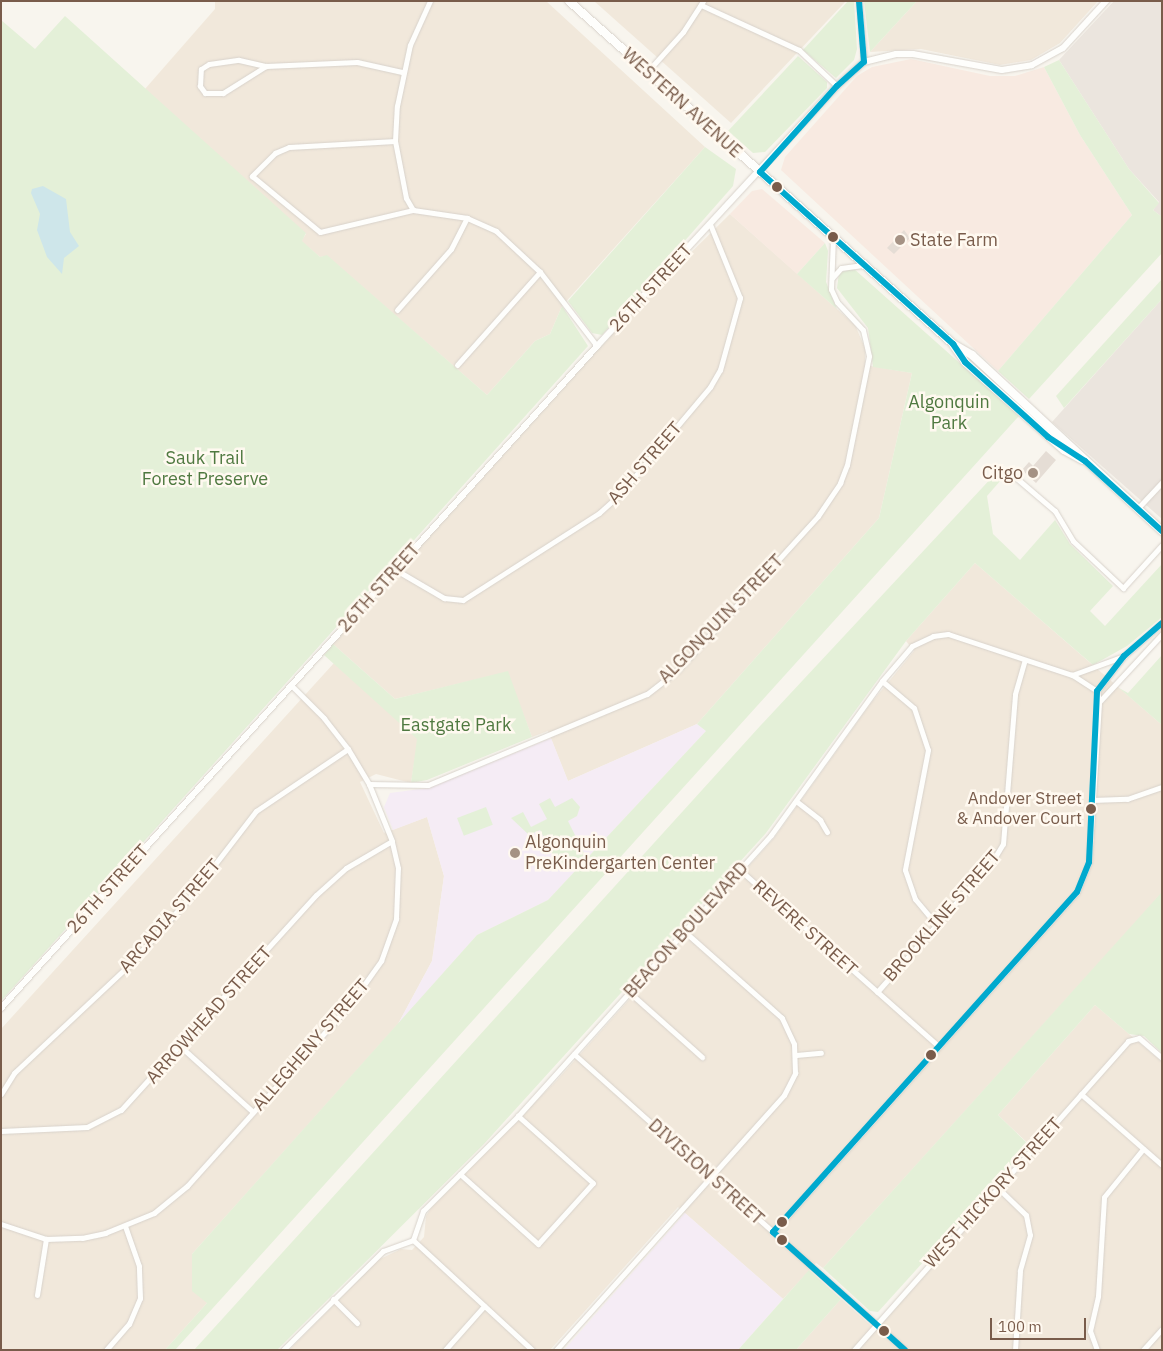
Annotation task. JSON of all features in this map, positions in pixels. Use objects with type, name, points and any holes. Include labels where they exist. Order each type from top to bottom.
[{"type":"main road","name":"WESTERN AVENUE","points":[[569,1],[953,344],[965,362],[1058,446],[1085,461],[1162,531]]},
{"type":"street","points":[[412,210],[406,198],[395,142],[402,72],[430,1]]},
{"type":"street","points":[[859,1],[864,62],[913,54],[1002,70],[1032,65],[1063,48],[1106,1]]},
{"type":"street","points":[[647,72],[684,32],[702,3],[799,50],[837,86]]},
{"type":"street","points":[[266,66],[223,93],[206,93],[200,86],[201,69],[209,64],[239,60],[266,66],[357,62],[402,72]]},
{"type":"street","name":"26TH STREET","points":[[1,1008],[597,346],[760,172],[837,86],[864,62]]},
{"type":"street","points":[[395,142],[289,147],[275,153],[252,176],[320,232],[412,210],[467,218],[496,231],[540,272],[597,346]]},
{"type":"street","points":[[397,310],[451,249],[467,218]]},
{"type":"street","name":"ASH STREET","points":[[396,570],[444,598],[463,600],[599,514],[620,494],[710,387],[722,361],[740,298],[710,224]]},
{"type":"street","name":"ALGONQUIN STREET","points":[[368,784],[428,785],[628,703],[678,670],[818,516],[840,483],[869,356],[863,330],[837,302],[831,278],[832,237]]},
{"type":"street","points":[[831,278],[841,268],[864,265]]},
{"type":"street","points":[[457,365],[540,272]]},
{"type":"street","points":[[1014,476],[1054,511],[1073,541],[1124,588],[1162,545]]},
{"type":"street","points":[[1137,509],[1162,482]]},
{"type":"street","points":[[773,1232],[1077,892],[1088,862],[1099,702],[1097,691],[1124,656],[1162,623]]},
{"type":"street","points":[[1099,702],[1162,634]]},
{"type":"street","name":"BEACON BOULEVARD","points":[[413,1240],[423,1211],[518,1116],[740,870],[796,801],[882,681],[912,646],[933,636],[956,636],[1072,675],[1097,691]]},
{"type":"street","points":[[1072,675],[1124,656]]},
{"type":"street","name":"BROOKLINE STREET","points":[[877,992],[992,862],[1003,844],[1015,694],[1025,660]]},
{"type":"street","points":[[882,681],[914,708],[928,750],[905,870],[915,899],[937,925]]},
{"type":"street","name":"ALLEGHENY STREET","points":[[1,1224],[46,1239],[82,1238],[125,1226],[174,1198],[351,1003],[381,961],[396,919],[398,868],[392,841],[368,784],[348,749],[324,718],[292,686]]},
{"type":"street","name":"ARCADIA STREET","points":[[1,1094],[14,1073],[134,960],[189,898],[256,811],[348,749]]},
{"type":"street","points":[[1092,800],[1127,799],[1162,787]]},
{"type":"street","points":[[796,801],[820,820],[827,832]]},
{"type":"street","name":"ARROWHEAD STREET","points":[[1,1131],[68,1131],[105,1121],[133,1100],[316,895],[346,868],[392,841]]},
{"type":"street","name":"REVERE STREET","points":[[740,870],[938,1046]]},
{"type":"street","points":[[556,1350],[784,1095],[794,1073],[796,1054],[792,1034],[782,1018],[684,932]]},
{"type":"street","points":[[629,992],[702,1057]]},
{"type":"street","name":"WEST HICKORY STREET","points":[[854,1350],[876,1323],[1134,1037],[1162,1058]]},
{"type":"street","points":[[180,1046],[253,1112]]},
{"type":"street","points":[[796,1054],[821,1053]]},
{"type":"street","name":"DIVISION STREET","points":[[574,1054],[906,1350]]},
{"type":"street","points":[[1081,1094],[1162,1165]]},
{"type":"street","points":[[460,1174],[538,1244],[593,1183],[518,1116]]},
{"type":"street","points":[[1097,1350],[1090,1332],[1098,1296],[1104,1197],[1143,1149]]},
{"type":"street","points":[[998,1188],[1026,1215],[1030,1230],[1020,1271],[1015,1350]]},
{"type":"street","points":[[106,1350],[132,1319],[140,1298],[140,1266],[125,1226]]},
{"type":"street","points":[[38,1295],[46,1239]]},
{"type":"street","points":[[283,1350],[383,1251],[413,1240],[532,1350]]},
{"type":"street","points":[[333,1299],[357,1322]]},
{"type":"street","points":[[445,1350],[484,1306]]},
{"type":"street","points":[[1143,1350],[1162,1329]]},
{"type":"shaded area","points":[[215,1],[546,1],[705,147],[562,306],[550,334],[535,341],[487,395],[327,256],[320,257],[301,241],[306,234],[145,89],[215,9]]},
{"type":"shaded area","points":[[594,1],[845,1],[845,2],[731,123]]},
{"type":"shaded area","points":[[917,1],[1098,1],[1060,43],[1031,60],[1000,65],[921,49],[870,52]]},
{"type":"shaded area","points":[[1114,1],[1162,1],[1162,217],[1153,210],[1159,202],[1129,169],[1059,60]]},
{"type":"shaded area","points":[[911,59],[990,76],[1015,76],[1044,67],[1080,135],[1132,215],[998,371],[781,170],[785,157],[857,76],[872,67]]},
{"type":"shaded area","points":[[762,189],[825,243],[797,274],[730,214],[752,191]]},
{"type":"shaded area","points":[[730,214],[855,325],[865,348],[865,365],[912,373],[879,518],[697,724],[568,781],[548,731],[532,737],[507,672],[395,699],[333,644],[642,301]]},
{"type":"shaded area","points":[[1162,299],[1162,519],[1052,422]]},
{"type":"shaded area","points":[[975,563],[1162,725],[1162,893],[823,1268],[816,1263],[783,1299],[678,1207],[550,1350],[289,1350],[378,1260],[401,1249],[412,1250],[424,1237],[426,1216],[431,1208],[557,1080],[774,838],[871,703],[914,651],[906,641]]},
{"type":"shaded area","points":[[334,663],[418,739],[411,783],[376,774],[360,782],[384,833],[427,817],[444,876],[432,961],[398,1024],[192,1254],[207,1303],[165,1350],[1,1350],[1,1029]]},
{"type":"shaded area","name":"Algonquin PreKindergarten Center","points":[[697,724],[706,731],[548,900],[477,935],[398,1024],[432,961],[444,876],[427,817],[393,830],[384,807],[390,793],[428,788],[551,738],[568,781]]},
{"type":"shaded area","points":[[1095,1005],[1162,1062],[1162,1350],[796,1350],[841,1299],[876,1330],[1036,1151],[998,1115]]},
{"type":"shaded area","points":[[685,1213],[783,1299],[738,1350],[564,1350]]},
{"type":"green space","points":[[848,1],[854,1],[857,49],[854,60],[836,78],[803,50]]},
{"type":"green space","points":[[864,1],[917,1],[870,52]]},
{"type":"green space","name":"Sauk Trail Forest Preserve","points":[[65,16],[306,233],[302,241],[320,257],[327,255],[487,395],[535,341],[550,334],[562,306],[588,346],[1,1001],[1,20],[35,49]]},
{"type":"green space","points":[[798,56],[827,82],[827,88],[765,152],[753,153],[728,131]]},
{"type":"green space","points":[[1059,60],[1129,169],[1159,203],[1153,210],[1162,217],[1162,253],[1029,399],[998,371],[1132,215],[1080,135],[1044,67]]},
{"type":"green space","points":[[705,147],[736,169],[733,186],[602,335],[592,333],[568,301]]},
{"type":"green space","points":[[825,243],[828,251],[826,282],[837,309],[797,274]]},
{"type":"green space","name":"Algonquin Park","points":[[853,268],[1019,416],[175,1350],[165,1350],[207,1303],[192,1291],[192,1254],[477,935],[548,900],[706,731],[697,724],[879,518],[912,373],[873,367],[868,328],[837,288],[839,273]]},
{"type":"green space","points":[[1162,279],[1162,299],[1064,408],[1056,396]]},
{"type":"green space","points":[[996,473],[1001,480],[987,496],[993,534],[1020,560],[1055,520],[1070,544],[1113,586],[1090,611],[1105,626],[1162,564],[1162,617],[1127,646],[1093,665],[975,563],[906,641],[766,833],[484,1144],[277,1350],[194,1350],[761,725]]},
{"type":"green space","name":"Eastgate Park","points":[[333,644],[395,699],[508,671],[532,737],[427,780],[411,783],[417,739],[324,655]]},
{"type":"green space","points":[[1162,655],[1162,725],[1119,688],[1128,693]]},
{"type":"green space","points":[[550,798],[555,807],[572,798],[580,807],[577,816],[568,821],[585,855],[560,869],[540,830],[529,835],[511,818],[523,812],[531,827],[547,819],[539,804]]},
{"type":"green space","points":[[486,807],[493,825],[464,836],[457,818]]},
{"type":"green space","points":[[1162,892],[1162,1053],[1144,1036],[1129,1034],[1095,1005],[998,1115],[1029,1145],[878,1312],[870,1311],[823,1268]]},
{"type":"green space","points":[[809,1270],[841,1299],[796,1350],[738,1350]]},
{"type":"water","points":[[43,186],[66,199],[70,232],[79,246],[64,258],[62,274],[47,257],[37,230],[40,214],[31,193],[32,189]]},
{"type":"building","name":"State Farm","points":[[904,230],[910,238],[894,254],[887,248]]},
{"type":"building","points":[[1046,451],[1056,460],[1036,483],[1022,470],[1029,462],[1033,466]]},
{"type":"transit line","points":[[859,1],[864,62]]},
{"type":"transit line","points":[[760,172],[837,86],[864,62]]},
{"type":"transit line","points":[[760,172],[953,344],[965,362],[1048,437],[1085,461],[1162,531]]},
{"type":"transit line","points":[[773,1232],[1077,892],[1089,862],[1097,691],[1124,656],[1162,623]]},
{"type":"transit line","points":[[773,1232],[905,1350]]},
{"type":"place","name":"State Farm","points":[[900,240]]},
{"type":"place","name":"Citgo","points":[[1033,473]]},
{"type":"place","name":"Andover Street & Andover Court","points":[[1091,809]]},
{"type":"place","name":"Algonquin PreKindergarten Center","points":[[515,853]]}]
